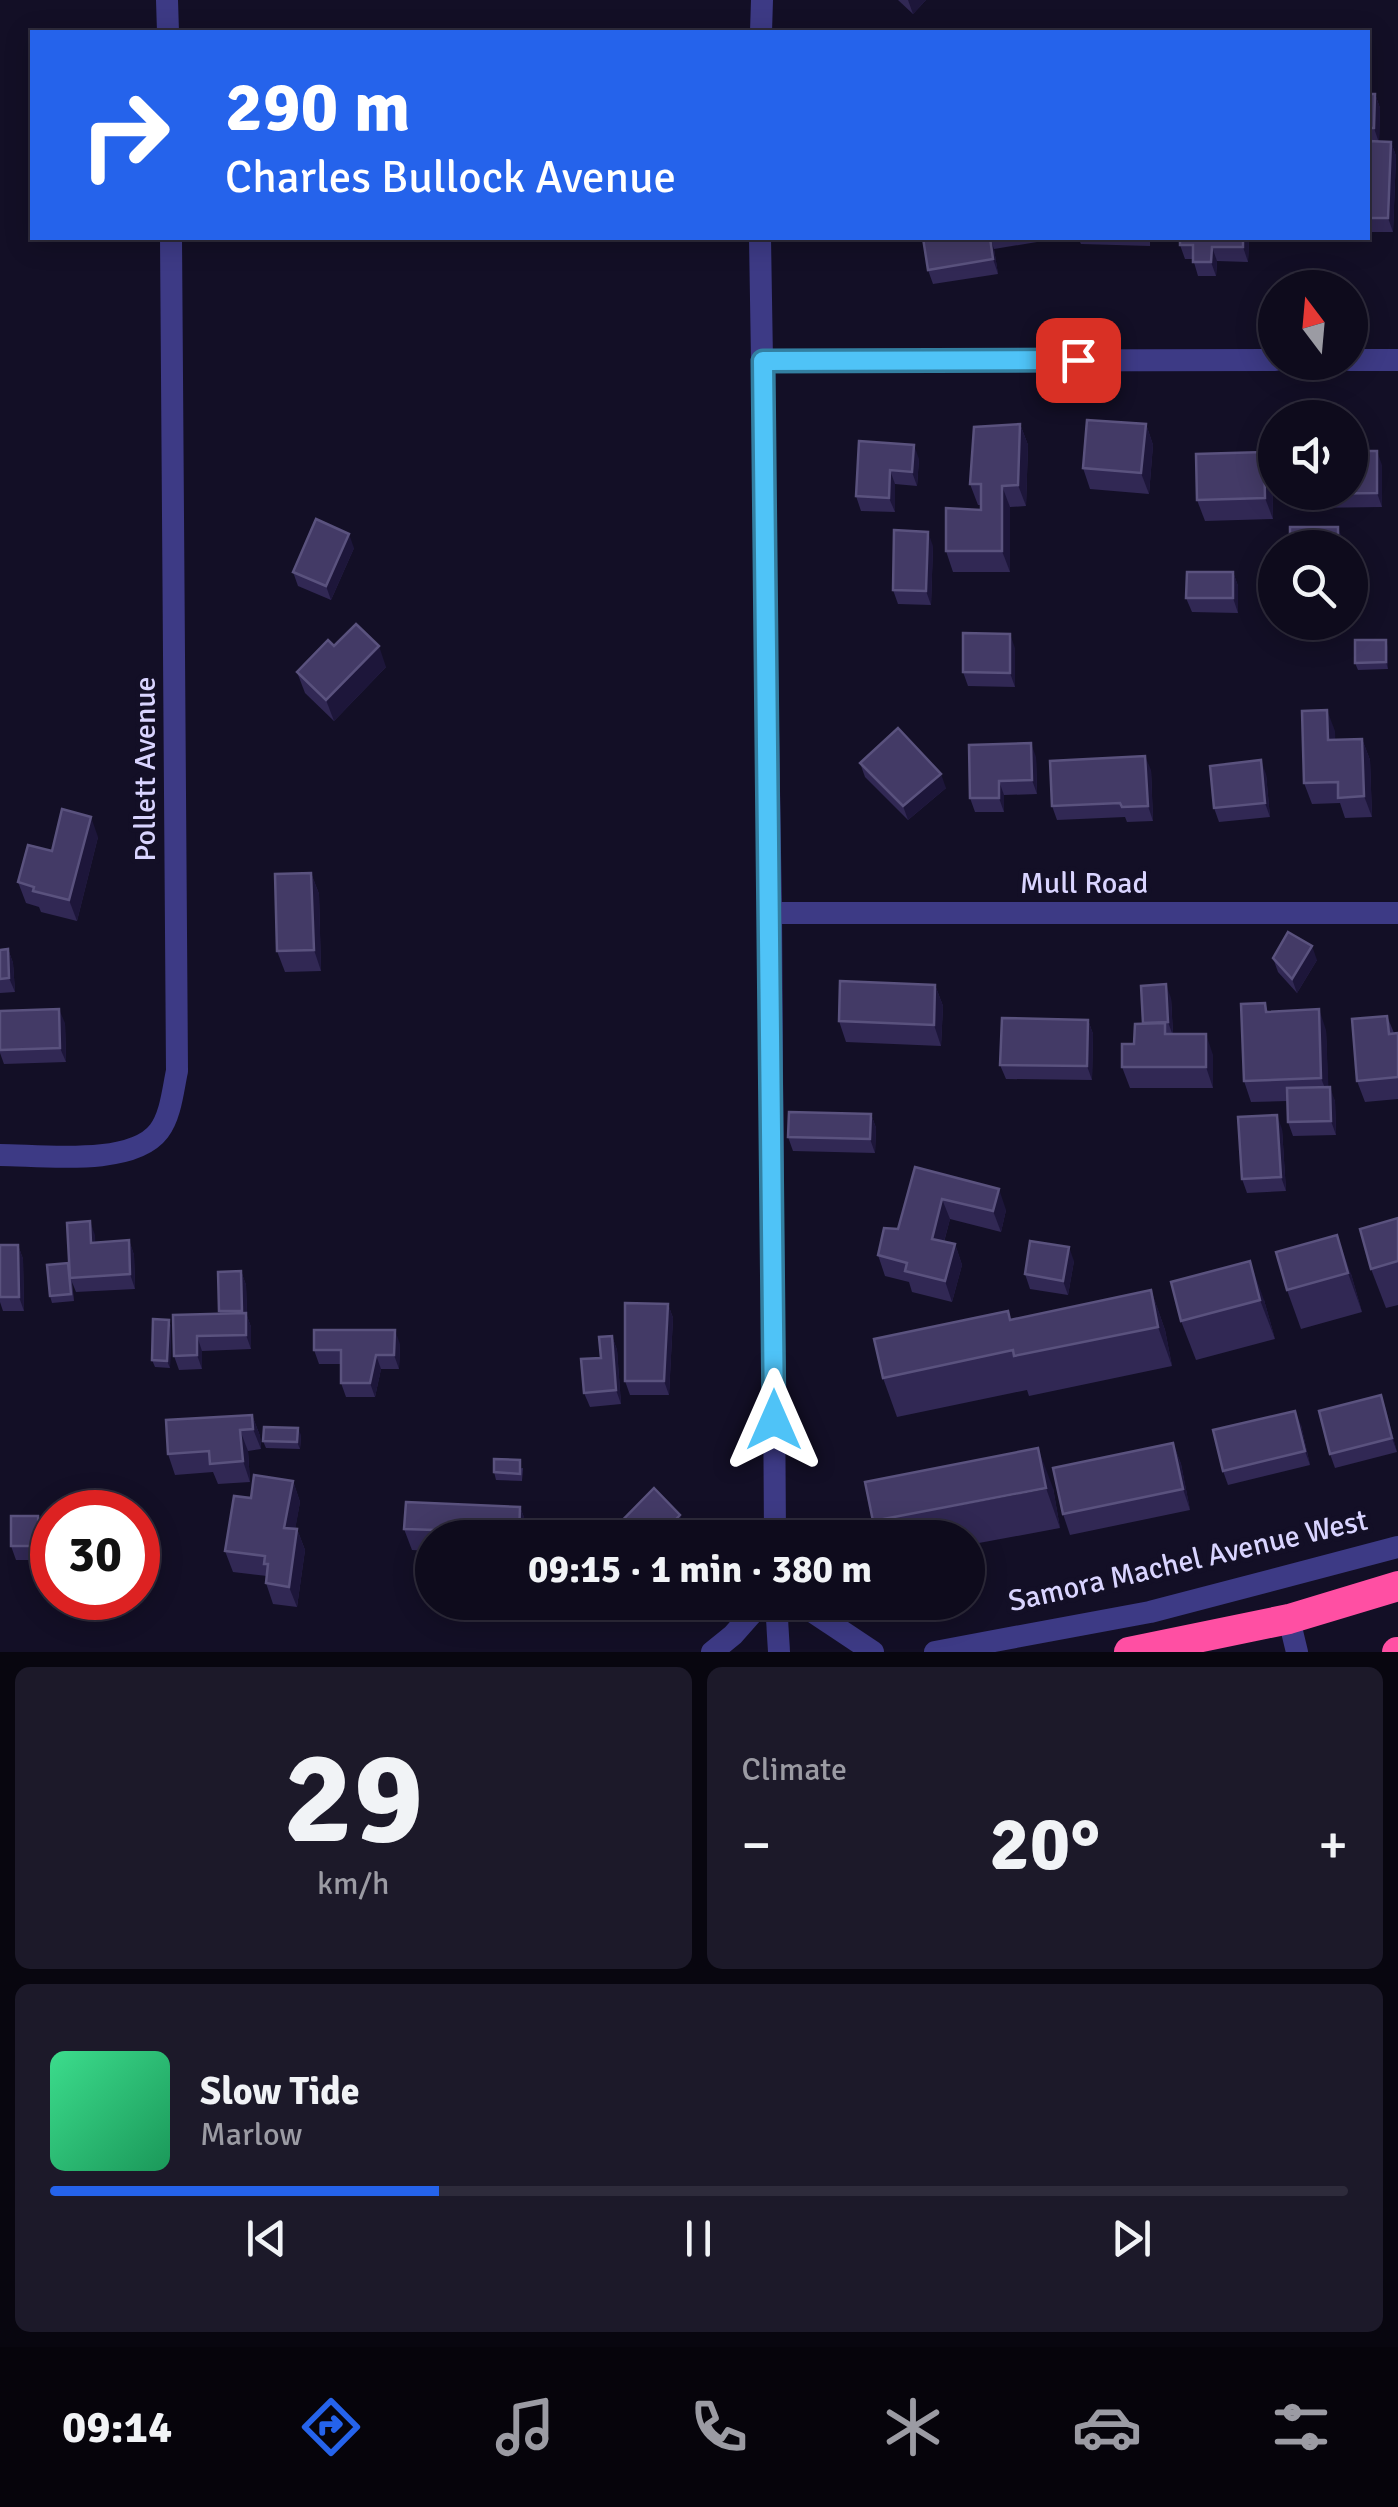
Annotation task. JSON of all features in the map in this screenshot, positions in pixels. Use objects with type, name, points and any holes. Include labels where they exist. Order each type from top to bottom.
[{"type":"highway","points":[[1128,1652],[1289,1618],[1398,1586]]},
{"type":"street","points":[[168,0],[168,30]]},
{"type":"street","points":[[762,0],[762,30]]},
{"type":"street","name":"Pollett Avenue","points":[[0,1155],[109,1155],[137,1148],[159,1131],[170,1104],[176,1070],[171,240]]},
{"type":"street","points":[[760,240],[771,914],[775,1520]]},
{"type":"street","points":[[763,361],[1258,360]]},
{"type":"street","points":[[1368,360],[1398,360]]},
{"type":"street","name":"Mull Road","points":[[771,914],[1398,913]]},
{"type":"street","name":"Samora Machel Avenue West","points":[[934,1652],[1150,1612],[1398,1547]]},
{"type":"street","points":[[1289,1618],[1297,1652]]},
{"type":"street","points":[[712,1652],[746,1620]]},
{"type":"street","points":[[777,1620],[779,1652]]},
{"type":"street","points":[[825,1620],[873,1652]]},
{"type":"building","points":[[1370,94],[1375,94],[1374,128],[1370,128]]},
{"type":"building","points":[[1370,141],[1391,142],[1388,218],[1370,218]]},
{"type":"building","points":[[923,240],[990,240],[993,259],[928,270]]},
{"type":"building","points":[[1180,240],[1243,240],[1243,247],[1212,247],[1211,262],[1193,262],[1193,245],[1180,245]]},
{"type":"building","points":[[1087,420],[1146,424],[1141,473],[1083,468]]},
{"type":"building","points":[[1020,424],[1018,485],[1002,486],[1002,551],[946,551],[946,508],[981,510],[981,484],[970,484],[974,427]]},
{"type":"building","points":[[859,441],[914,445],[912,472],[890,470],[889,498],[856,496]]},
{"type":"building","points":[[1368,451],[1377,451],[1377,493],[1368,493]]},
{"type":"building","points":[[1258,452],[1258,498],[1197,500],[1196,454]]},
{"type":"building","points":[[316,519],[349,534],[326,586],[293,572]]},
{"type":"building","points":[[1290,527],[1338,527],[1338,530]]},
{"type":"building","points":[[894,530],[928,532],[926,591],[893,590]]},
{"type":"building","points":[[1187,572],[1233,572],[1233,598],[1186,598]]},
{"type":"building","points":[[356,624],[379,646],[326,700],[297,672],[328,640],[334,646]]},
{"type":"building","points":[[963,633],[1010,634],[1010,673],[963,672]]},
{"type":"building","points":[[1355,640],[1386,640],[1386,662],[1355,663]]},
{"type":"building","points":[[1327,710],[1328,740],[1362,739],[1364,796],[1338,798],[1338,782],[1304,783],[1302,711]]},
{"type":"building","points":[[898,728],[941,774],[903,806],[860,763]]},
{"type":"building","points":[[1031,743],[1032,780],[999,781],[999,798],[970,798],[969,745]]},
{"type":"building","points":[[1145,756],[1148,806],[1052,806],[1050,761]]},
{"type":"building","points":[[1261,760],[1265,803],[1214,808],[1210,766]]},
{"type":"building","points":[[62,809],[91,817],[69,900],[33,891],[34,887],[18,882],[28,845],[52,851]]},
{"type":"building","points":[[311,873],[314,950],[277,951],[275,874]]},
{"type":"building","points":[[1288,932],[1312,946],[1292,979],[1273,958]]},
{"type":"building","points":[[8,949],[9,978],[0,979],[0,950]]},
{"type":"building","points":[[840,981],[935,985],[934,1025],[839,1021]]},
{"type":"building","points":[[1166,984],[1168,1022],[1143,1023],[1141,986]]},
{"type":"building","points":[[1265,1003],[1266,1012],[1319,1009],[1321,1078],[1244,1081],[1241,1004]]},
{"type":"building","points":[[59,1009],[60,1048],[0,1050],[0,1011]]},
{"type":"building","points":[[1387,1016],[1389,1034],[1398,1033],[1398,1077],[1357,1081],[1352,1019]]},
{"type":"building","points":[[1002,1018],[1088,1020],[1087,1066],[1000,1065]]},
{"type":"building","points":[[1165,1023],[1165,1034],[1206,1034],[1206,1067],[1122,1067],[1122,1044],[1134,1044],[1135,1024]]},
{"type":"building","points":[[1330,1087],[1331,1121],[1288,1122],[1287,1088]]},
{"type":"building","points":[[789,1112],[871,1114],[870,1139],[788,1137]]},
{"type":"building","points":[[1277,1115],[1281,1177],[1242,1179],[1238,1117]]},
{"type":"building","points":[[915,1167],[999,1189],[993,1211],[942,1199],[932,1239],[955,1244],[945,1281],[905,1271],[907,1263],[878,1255],[884,1228],[898,1229]]},
{"type":"building","points":[[1398,1218],[1398,1261],[1371,1269],[1360,1229]]},
{"type":"building","points":[[90,1221],[91,1243],[129,1240],[130,1274],[70,1278],[67,1223]]},
{"type":"building","points":[[1337,1235],[1348,1273],[1287,1290],[1276,1252]]},
{"type":"building","points":[[1030,1241],[1069,1247],[1063,1281],[1025,1274]]},
{"type":"building","points":[[0,1245],[18,1245],[19,1297],[0,1297]]},
{"type":"building","points":[[1250,1261],[1260,1300],[1181,1321],[1171,1282]]},
{"type":"building","points":[[68,1263],[71,1294],[50,1296],[47,1265]]},
{"type":"building","points":[[241,1271],[242,1311],[219,1311],[218,1272]]},
{"type":"building","points":[[1151,1290],[1158,1327],[1014,1356],[1013,1350],[883,1378],[874,1339],[1008,1311],[1010,1320]]},
{"type":"building","points":[[625,1303],[668,1304],[664,1381],[625,1381]]},
{"type":"building","points":[[246,1313],[246,1335],[197,1336],[197,1355],[174,1356],[173,1315]]},
{"type":"building","points":[[153,1319],[169,1320],[167,1361],[152,1360]]},
{"type":"building","points":[[314,1330],[395,1330],[394,1355],[376,1355],[370,1383],[341,1383],[341,1350],[314,1350]]},
{"type":"building","points":[[612,1336],[616,1390],[584,1393],[581,1359],[601,1358],[599,1337]]},
{"type":"building","points":[[1381,1395],[1392,1438],[1330,1454],[1319,1411]]},
{"type":"building","points":[[1295,1411],[1305,1451],[1223,1471],[1213,1430]]},
{"type":"building","points":[[252,1415],[253,1429],[240,1430],[243,1461],[210,1464],[209,1451],[168,1454],[166,1420]]},
{"type":"building","points":[[264,1427],[298,1428],[297,1442],[263,1441]]},
{"type":"building","points":[[1173,1443],[1183,1489],[1063,1514],[1053,1468]]},
{"type":"building","points":[[1038,1448],[1046,1488],[873,1520],[865,1482]]},
{"type":"building","points":[[494,1459],[520,1460],[520,1474],[494,1472]]},
{"type":"building","points":[[254,1475],[293,1481],[284,1528],[297,1529],[289,1587],[266,1583],[265,1556],[225,1551],[234,1496],[251,1498]]},
{"type":"building","points":[[654,1488],[680,1515],[675,1520],[623,1520]]},
{"type":"building","points":[[406,1502],[520,1507],[520,1520],[415,1520],[415,1529],[404,1529]]},
{"type":"building","points":[[11,1516],[30,1516],[30,1546],[11,1546]]},
{"type":"route","points":[[774,1420],[763,361],[1078,360]]}]
